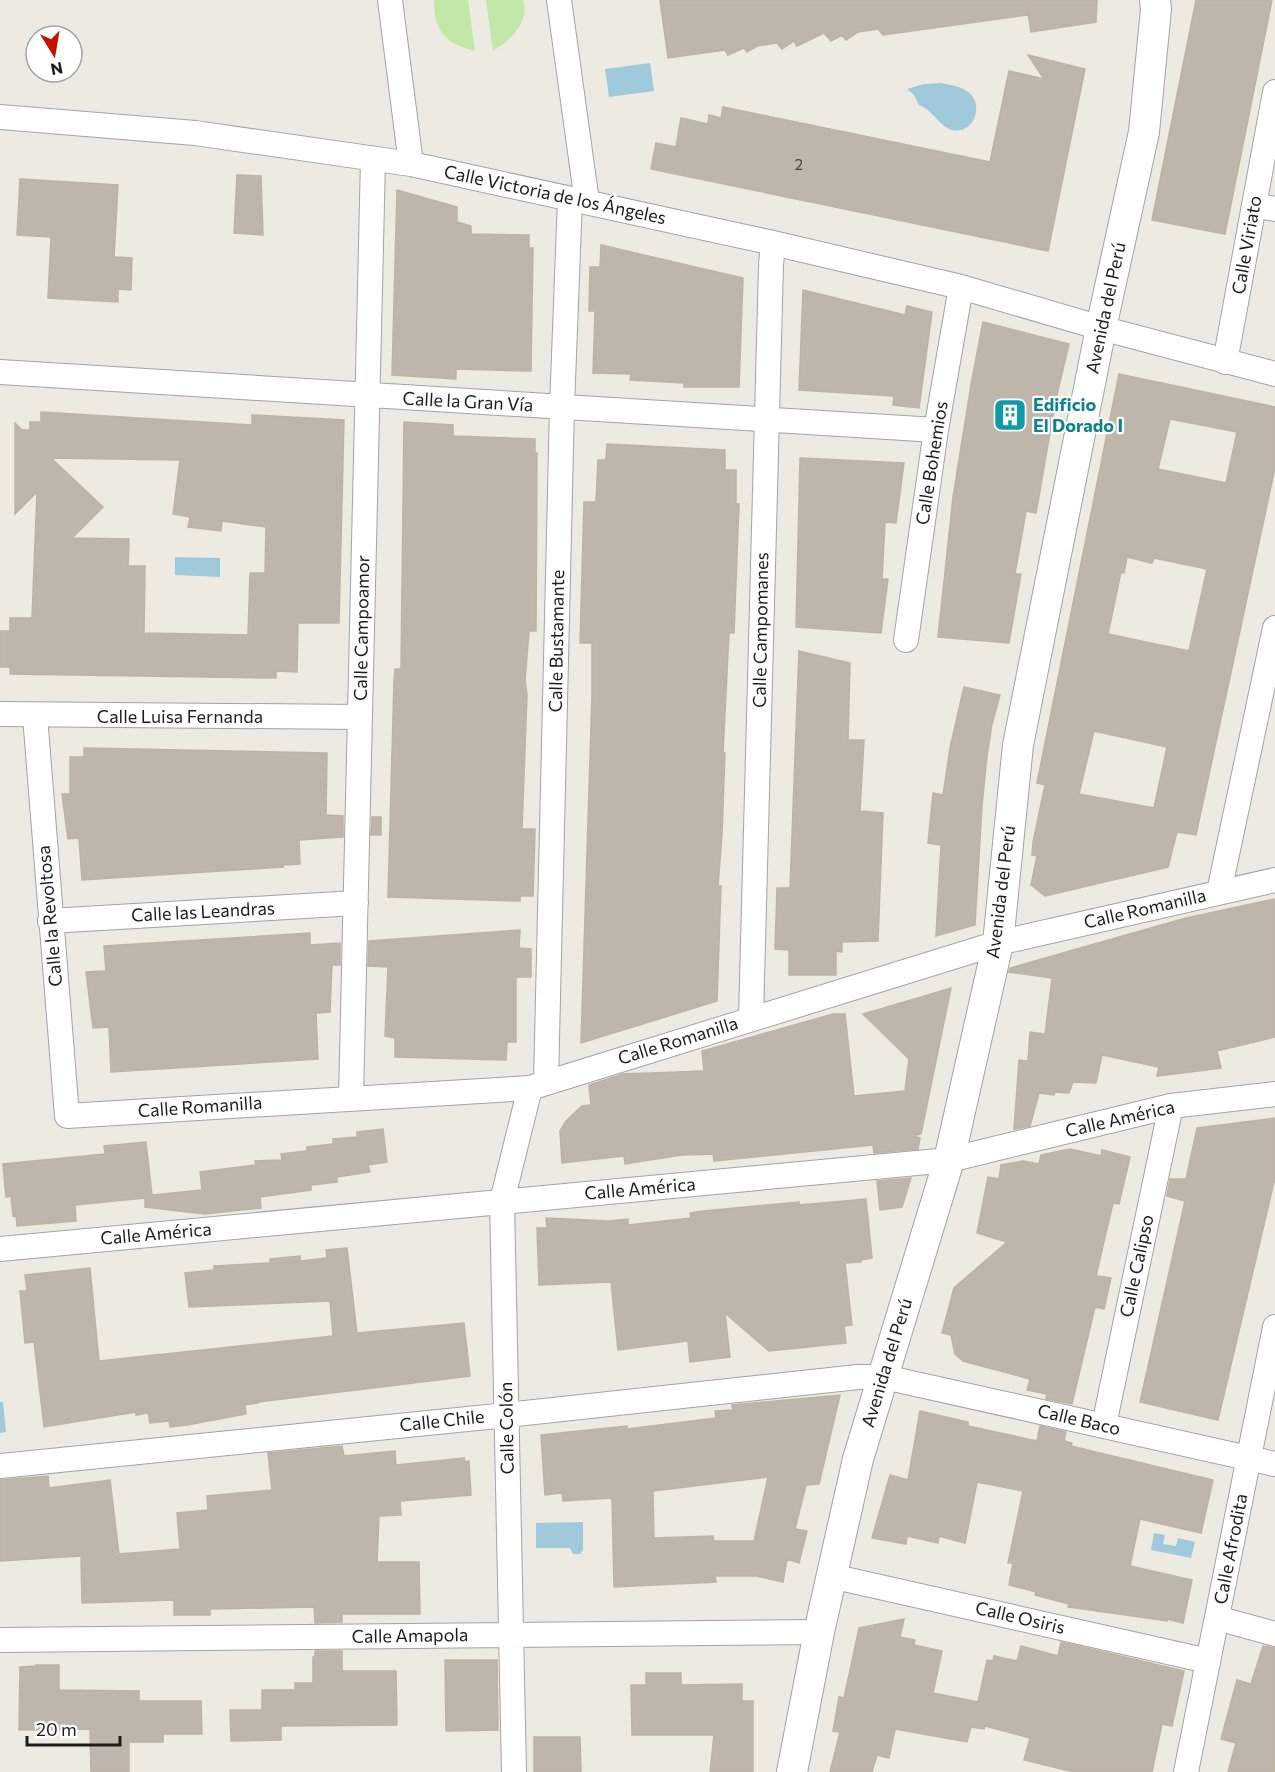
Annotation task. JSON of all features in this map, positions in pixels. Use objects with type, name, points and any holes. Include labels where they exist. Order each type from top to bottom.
[{"type":"street","points":[[390,0],[411,164]]},
{"type":"street","name":"Calle Bustamante","points":[[538,1085],[562,407],[578,201],[559,0]]},
{"type":"street","name":"Avenida del Perú","points":[[792,1772],[819,1632],[858,1459],[949,1160],[998,943],[1018,745],[1101,328],[1144,132],[1155,0]]},
{"type":"street","name":"Calle Viriato","points":[[1225,362],[1265,207],[1274,105]]},
{"type":"street","name":"Calle Victoria de los Ángeles","points":[[0,117],[195,134],[411,164],[773,243],[961,287],[1101,328],[1275,374]]},
{"type":"street","name":"Calle Campoamor","points":[[351,1098],[373,159]]},
{"type":"street","name":"Calle Campomanes","points":[[751,1018],[766,420],[773,243]]},
{"type":"street","name":"Calle Bohemios","points":[[906,640],[936,430],[961,287]]},
{"type":"street","name":"Calle la Gran Vía","points":[[0,372],[936,430]]},
{"type":"street","points":[[1219,892],[1275,628]]},
{"type":"street","name":"Calle Luisa Fernanda","points":[[0,714],[360,717]]},
{"type":"street","name":"Calle la Revoltosa","points":[[35,716],[67,1116]]},
{"type":"street","name":"Calle Romanilla","points":[[67,1116],[538,1085],[998,943],[1275,880]]},
{"type":"street","name":"Calle las Leandras","points":[[50,921],[356,903]]},
{"type":"street","name":"Calle Colón","points":[[514,1772],[502,1202],[538,1085]]},
{"type":"street","name":"Calle América","points":[[0,1249],[949,1160],[1171,1106],[1275,1094]]},
{"type":"street","name":"Calle Calipso","points":[[1104,1425],[1171,1106]]},
{"type":"street","name":"Calle Afrodita","points":[[1186,1772],[1275,1327]]},
{"type":"street","name":"Calle Chile","points":[[0,1466],[858,1377],[884,1377]]},
{"type":"street","name":"Calle Baco","points":[[884,1377],[1275,1464]]},
{"type":"street","name":"Calle Osiris","points":[[831,1576],[1208,1661]]},
{"type":"street","points":[[1217,1618],[1275,1634]]},
{"type":"street","name":"Calle Amapola","points":[[0,1640],[819,1632]]},
{"type":"green space","points":[[434,0],[468,0],[475,51],[456,45],[443,34],[436,19]]},
{"type":"green space","points":[[486,0],[523,0],[524,16],[517,30],[493,51]]},
{"type":"water","points":[[650,63],[654,91],[609,97],[605,69]]},
{"type":"water","points":[[941,83],[962,88],[973,97],[976,104],[975,117],[966,128],[952,130],[948,128],[919,105],[914,95],[907,89],[924,84]]},
{"type":"water","points":[[175,557],[220,558],[220,577],[175,575]]},
{"type":"water","points":[[0,1402],[3,1402],[6,1432],[0,1433]]},
{"type":"water","points":[[583,1522],[583,1550],[580,1554],[573,1554],[570,1548],[536,1548],[536,1523]]},
{"type":"water","points":[[1154,1533],[1165,1535],[1163,1544],[1176,1546],[1178,1538],[1195,1542],[1191,1558],[1151,1550]]},
{"type":"building","points":[[660,0],[1026,0],[1027,15],[883,35],[878,29],[858,32],[846,40],[842,35],[831,41],[824,33],[797,46],[794,41],[782,49],[777,43],[757,46],[747,52],[744,48],[728,55],[725,50],[668,58]]},
{"type":"building","points":[[1026,0],[1097,0],[1096,22],[1031,32]]},
{"type":"building","points":[[1196,0],[1272,0],[1225,234],[1152,220]]},
{"type":"building","points":[[1028,55],[1085,69],[1048,251],[651,169],[656,143],[676,147],[681,118],[708,124],[709,115],[721,118],[723,107],[990,162],[1009,71],[1044,79]]},
{"type":"building","points":[[237,175],[261,176],[263,235],[234,233]]},
{"type":"building","points":[[20,179],[118,185],[114,257],[132,258],[131,290],[118,289],[118,302],[48,298],[51,237],[17,235]]},
{"type":"building","points":[[397,190],[457,207],[457,222],[471,226],[471,234],[529,235],[529,248],[533,248],[531,371],[456,369],[456,379],[392,375]]},
{"type":"building","points":[[601,245],[743,278],[739,387],[684,387],[684,383],[630,380],[631,374],[593,373],[595,311],[589,311],[590,267],[600,267]]},
{"type":"building","points":[[803,290],[905,315],[907,306],[932,312],[919,408],[893,405],[894,396],[799,390]]},
{"type":"building","points":[[983,322],[1069,344],[1056,399],[1036,513],[1026,511],[1015,574],[1021,574],[1009,643],[938,637],[953,497]]},
{"type":"building","points":[[1119,374],[1275,407],[1275,468],[1196,835],[1177,832],[1168,867],[1045,896],[1031,885],[1037,856],[1032,855],[1033,842],[1045,785],[1037,783]],"holes":[[[1170,419],[1237,432],[1226,483],[1158,469]],[[1127,557],[1152,563],[1154,558],[1207,569],[1189,651],[1108,634],[1121,572],[1124,573]],[[1094,731],[1167,747],[1154,808],[1079,794]]]},
{"type":"building","points":[[41,412],[252,425],[252,415],[344,420],[339,623],[298,623],[297,672],[276,671],[276,678],[10,674],[10,667],[0,667],[0,631],[10,631],[10,618],[32,618],[37,492],[15,514],[15,423],[22,430],[30,430],[30,422],[41,422]],"holes":[[[51,458],[180,460],[173,514],[190,517],[188,527],[221,531],[222,521],[266,527],[265,573],[250,573],[248,635],[144,633],[145,566],[128,566],[129,539],[72,538],[103,507]]]},
{"type":"building","points":[[404,422],[453,425],[453,436],[535,439],[535,453],[537,453],[536,631],[529,631],[525,681],[527,695],[522,829],[535,829],[534,866],[533,896],[520,896],[520,901],[388,897],[394,681],[395,669],[401,669]]},
{"type":"building","points":[[607,444],[725,450],[725,470],[736,470],[736,504],[739,504],[734,633],[729,633],[723,753],[725,753],[718,886],[721,886],[717,1001],[581,1043],[592,695],[592,643],[580,643],[584,502],[596,502],[598,460],[606,460]]},
{"type":"building","points":[[800,458],[904,463],[896,523],[885,522],[882,579],[888,579],[881,633],[796,627]]},
{"type":"building","points":[[799,651],[850,663],[848,740],[864,740],[860,811],[883,813],[878,941],[842,942],[842,952],[836,951],[836,975],[789,975],[789,950],[775,949],[777,888],[790,888]]},
{"type":"building","points":[[964,687],[1000,695],[987,756],[975,925],[936,936],[941,845],[928,843],[933,793],[943,795],[950,748]]},
{"type":"building","points":[[84,748],[327,753],[326,815],[343,816],[343,837],[299,840],[300,864],[283,865],[283,867],[82,880],[79,838],[68,839],[62,794],[70,794],[70,757],[84,757]]},
{"type":"building","points":[[372,817],[381,817],[381,835],[371,835]]},
{"type":"building","points":[[1275,899],[1275,1037],[1217,1051],[1221,1068],[1157,1076],[1159,1067],[1102,1055],[1096,1083],[1073,1082],[1069,1093],[1055,1092],[1054,1095],[1039,1093],[1030,1126],[1014,1129],[1019,1060],[1028,1061],[1030,1032],[1045,1034],[1052,978],[1009,972],[1010,968],[1186,918]]},
{"type":"building","points":[[520,930],[519,948],[531,949],[531,977],[516,977],[516,1042],[507,1042],[506,1060],[395,1057],[395,1038],[385,1036],[388,967],[368,966],[369,941]]},
{"type":"building","points":[[310,933],[310,945],[340,943],[340,965],[332,965],[330,1012],[316,1013],[318,1059],[111,1072],[109,1027],[93,1028],[86,972],[106,971],[104,946]]},
{"type":"building","points":[[951,988],[921,1134],[913,1136],[920,1138],[918,1149],[874,1153],[873,1145],[714,1161],[713,1154],[682,1155],[625,1164],[624,1156],[562,1163],[560,1131],[566,1121],[582,1106],[591,1105],[589,1085],[623,1074],[704,1071],[702,1051],[833,1014],[845,1014],[854,1096],[905,1091],[909,1059],[863,1014]]},
{"type":"building","points":[[1275,1118],[1275,1178],[1218,1420],[1140,1402],[1185,1201],[1167,1196],[1170,1179],[1186,1179],[1197,1128]]},
{"type":"building","points":[[383,1129],[387,1162],[368,1165],[370,1172],[337,1177],[337,1182],[311,1185],[311,1190],[260,1197],[261,1208],[205,1214],[145,1207],[145,1198],[75,1205],[76,1221],[17,1226],[16,1215],[13,1216],[11,1196],[6,1197],[3,1164],[105,1154],[104,1146],[146,1142],[152,1195],[202,1190],[200,1172],[256,1165],[255,1161],[282,1160],[281,1154],[307,1151],[307,1147],[333,1144],[333,1139],[357,1137],[357,1132]]},
{"type":"building","points":[[1070,1149],[1101,1156],[1102,1150],[1130,1157],[1119,1204],[1113,1203],[1096,1276],[1111,1278],[1104,1309],[1095,1307],[1072,1404],[1046,1399],[1047,1394],[1027,1390],[1030,1379],[963,1361],[955,1354],[951,1335],[942,1333],[954,1288],[1007,1242],[977,1233],[988,1177],[999,1179],[1001,1165],[1023,1161],[1039,1164],[1041,1155]]},
{"type":"building","points":[[911,1178],[902,1207],[880,1210],[877,1181]]},
{"type":"building","points":[[866,1199],[872,1258],[861,1260],[861,1262],[845,1263],[852,1325],[844,1326],[846,1343],[769,1351],[725,1313],[730,1357],[690,1362],[688,1341],[618,1350],[611,1282],[539,1285],[537,1228],[547,1228],[546,1218],[609,1221],[628,1219],[628,1225],[691,1218],[690,1213],[703,1211],[799,1202],[799,1205]]},
{"type":"building","points":[[347,1248],[357,1333],[464,1323],[470,1376],[258,1402],[245,1405],[246,1414],[187,1425],[170,1427],[169,1421],[150,1423],[148,1413],[136,1415],[136,1412],[44,1427],[34,1342],[25,1343],[20,1291],[27,1291],[25,1275],[90,1268],[99,1361],[333,1336],[330,1301],[189,1307],[185,1273],[214,1270],[214,1266],[270,1263],[270,1259],[300,1256],[300,1261],[327,1258],[326,1250]]},
{"type":"building","points":[[840,1395],[819,1484],[806,1485],[795,1529],[807,1531],[799,1563],[787,1559],[783,1582],[756,1576],[715,1576],[716,1582],[614,1587],[612,1498],[563,1501],[562,1493],[545,1495],[541,1435],[627,1426],[627,1429],[716,1418],[715,1411],[733,1410],[732,1405]],"holes":[[[768,1477],[754,1541],[714,1541],[713,1536],[654,1538],[653,1491]]]},
{"type":"building","points":[[920,1411],[968,1422],[968,1426],[1037,1441],[1040,1426],[1066,1432],[1064,1441],[1072,1443],[1071,1446],[1213,1480],[1201,1533],[1140,1519],[1130,1566],[1192,1580],[1183,1623],[1068,1607],[1069,1604],[1009,1585],[1013,1563],[1008,1563],[1023,1491],[977,1482],[965,1543],[939,1536],[938,1543],[907,1536],[906,1544],[872,1538],[890,1475],[908,1480]]},
{"type":"building","points":[[342,1446],[344,1456],[395,1451],[396,1465],[464,1458],[465,1462],[469,1461],[471,1495],[400,1501],[401,1515],[379,1516],[377,1562],[419,1562],[420,1614],[342,1614],[342,1622],[315,1623],[314,1607],[210,1609],[210,1615],[174,1615],[174,1600],[82,1603],[81,1556],[0,1561],[0,1480],[48,1476],[49,1488],[110,1480],[119,1554],[180,1549],[177,1513],[208,1510],[207,1496],[272,1490],[268,1453]]},
{"type":"building","points":[[904,1619],[900,1637],[915,1640],[914,1645],[942,1651],[933,1693],[978,1702],[987,1660],[993,1661],[994,1656],[1017,1661],[1021,1646],[1058,1656],[1061,1642],[1184,1671],[1172,1726],[1162,1724],[1152,1772],[1074,1772],[1024,1760],[1030,1738],[985,1726],[984,1729],[971,1727],[967,1742],[895,1729],[889,1758],[877,1755],[872,1772],[830,1772],[840,1732],[833,1731],[839,1697],[844,1698],[859,1628]]},
{"type":"building","points":[[1263,1646],[1275,1648],[1275,1772],[1228,1772],[1236,1743],[1221,1739],[1237,1680],[1251,1684]]},
{"type":"building","points":[[315,1651],[342,1651],[342,1671],[396,1671],[397,1725],[281,1726],[281,1740],[231,1741],[230,1710],[262,1710],[262,1690],[295,1690],[295,1683],[313,1683]]},
{"type":"building","points":[[445,1660],[497,1660],[498,1730],[446,1731]]},
{"type":"building","points":[[59,1665],[59,1690],[139,1691],[139,1701],[201,1701],[202,1734],[163,1734],[163,1742],[129,1742],[129,1772],[91,1772],[90,1729],[19,1730],[20,1667]]},
{"type":"building","points":[[646,1673],[681,1673],[681,1685],[742,1684],[742,1701],[753,1701],[753,1772],[710,1772],[714,1735],[632,1735],[631,1685],[646,1685]]},
{"type":"building","points":[[534,1737],[580,1737],[581,1772],[534,1772]]},
{"type":"place","name":"Edificio El Dorado I","points":[[1010,415]]}]
